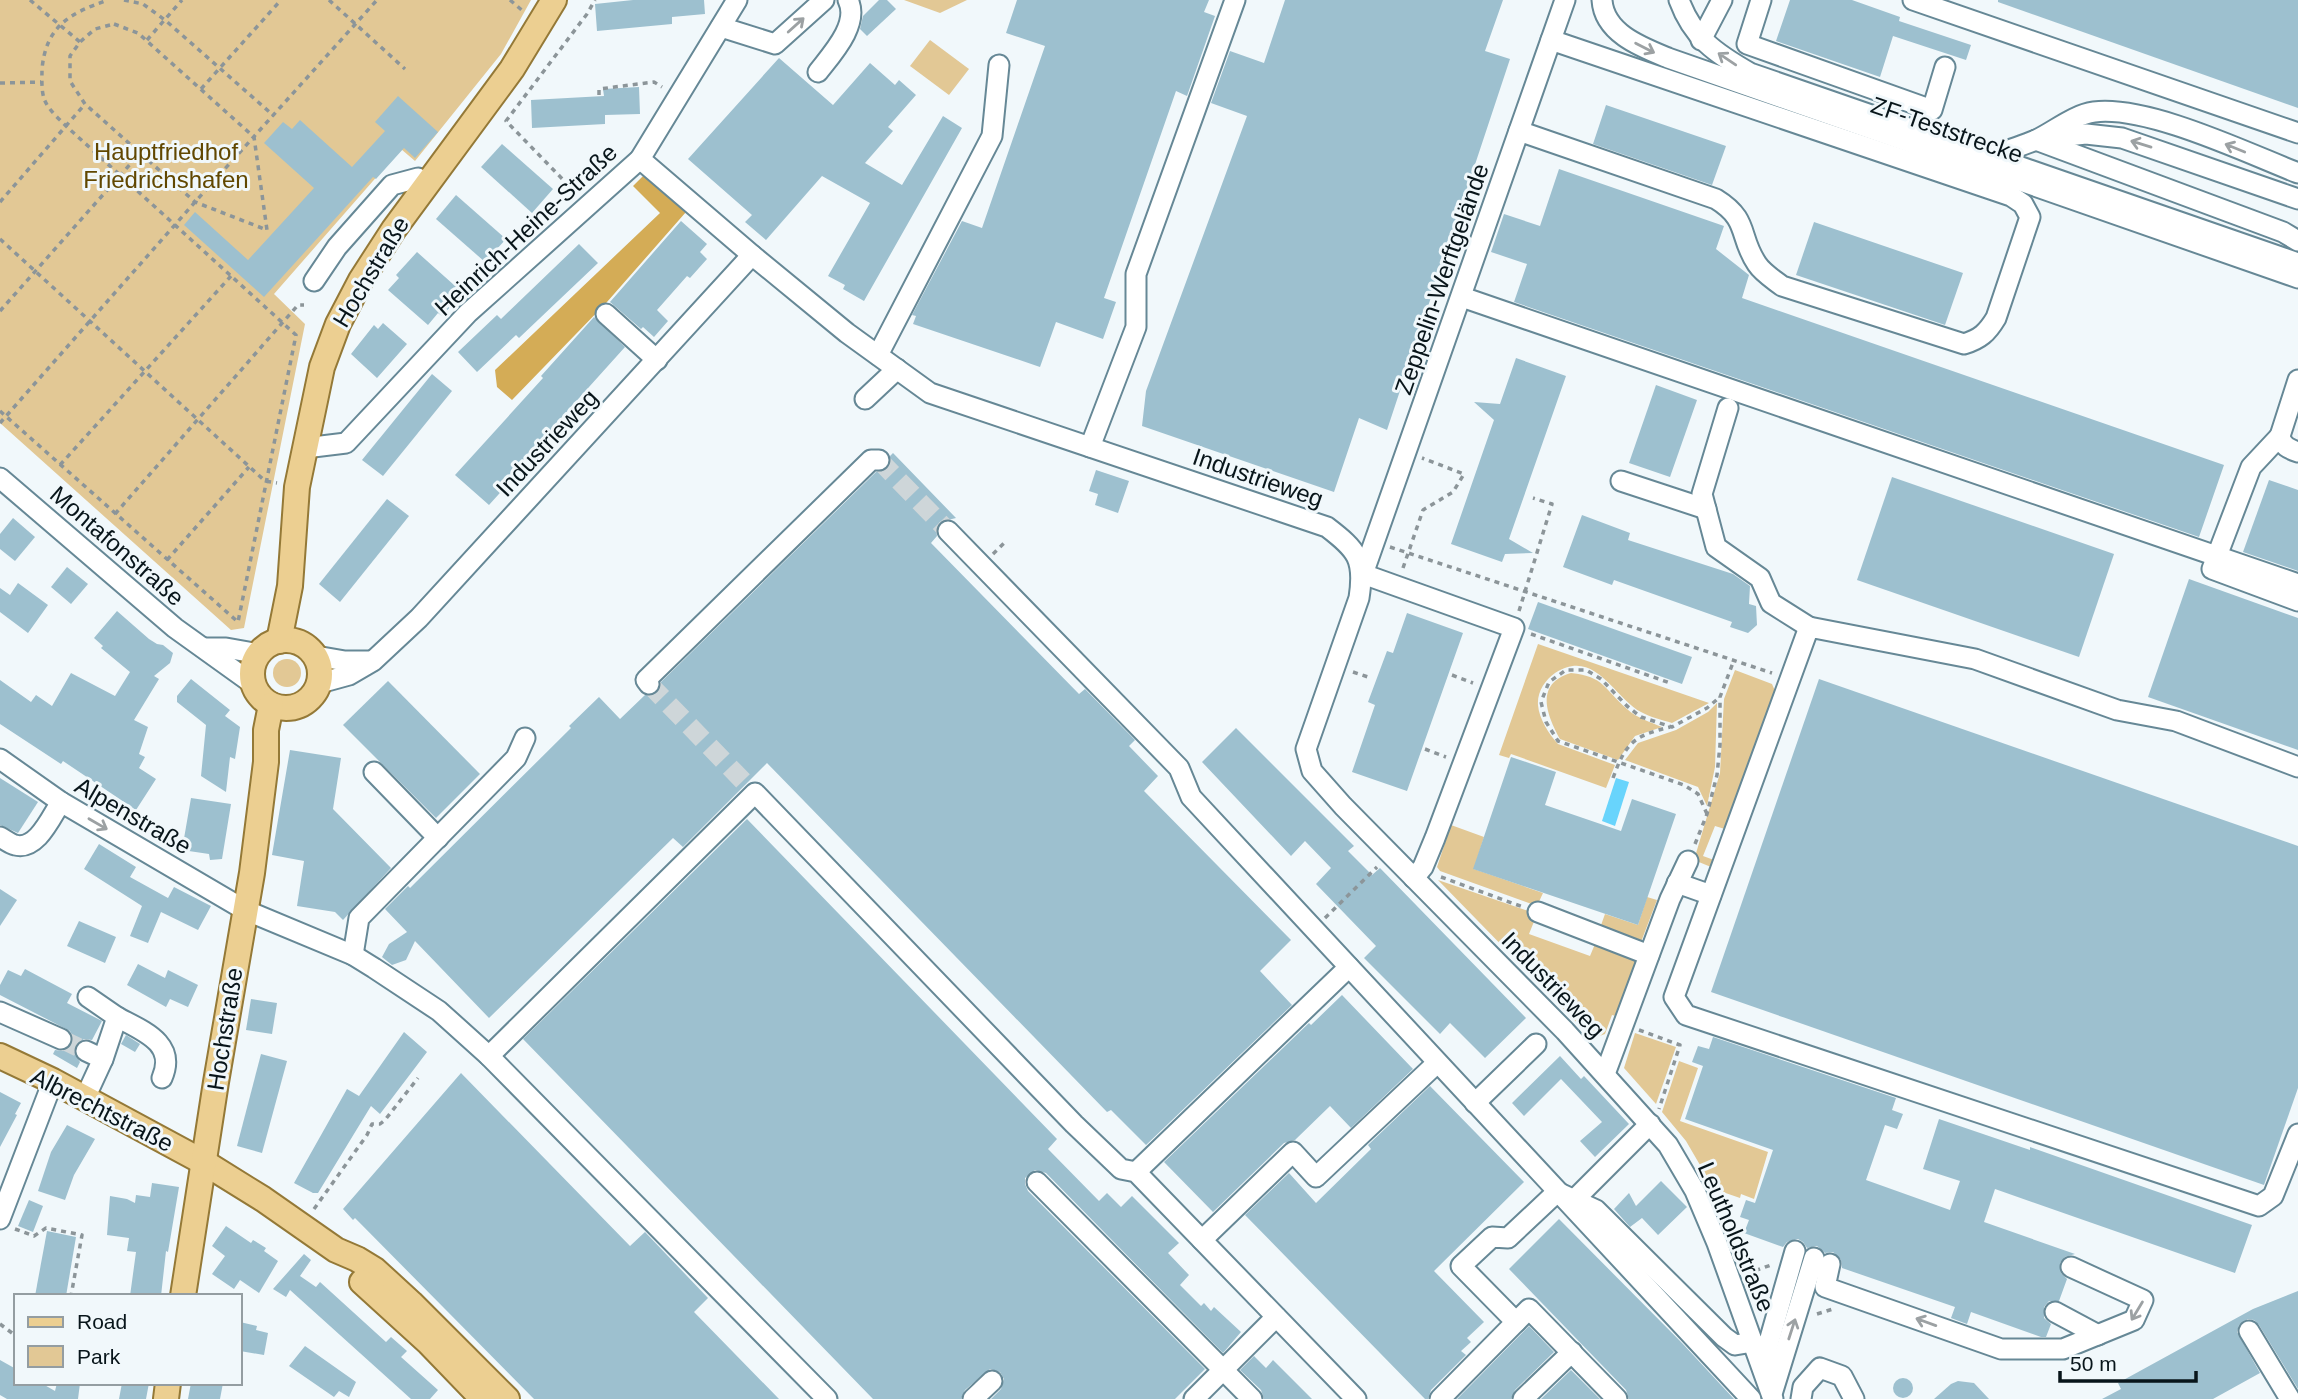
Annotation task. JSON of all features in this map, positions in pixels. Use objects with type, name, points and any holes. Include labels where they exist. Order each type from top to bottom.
[{"type":"main road","name":"Hochstraße","points":[[269,647],[290,586],[297,487],[322,367],[338,324],[361,279],[425,185],[512,69],[554,0]]},
{"type":"main road","name":"Hochstraße","points":[[290,586],[310,650]]},
{"type":"main road","points":[[291,640],[310,650],[321,673],[320,683],[312,698],[299,707],[284,709],[271,705],[260,696],[253,684],[252,671],[269,647],[291,640]]},
{"type":"main road","name":"Hochstraße","points":[[183,1294],[252,873],[267,762],[266,730],[271,705]]},
{"type":"main road","name":"Hochstraße","points":[[267,762],[299,707]]},
{"type":"main road","name":"Albrechtstraße","points":[[0,1056],[53,1081],[205,1163],[263,1199],[336,1250],[341,1264],[429,1343],[474,1390],[507,1399]]},
{"type":"street","name":"Heinrich-Heine-Straße","points":[[305,448],[346,443],[468,313],[640,159],[737,0]]},
{"type":"street","points":[[721,27],[775,44],[824,0]]},
{"type":"street","points":[[818,72],[846,34],[850,6],[848,0]]},
{"type":"street","points":[[1090,447],[1136,327],[1136,274],[1236,0]]},
{"type":"street","name":"Zeppelin-Werftgelände","points":[[1363,573],[1565,0]]},
{"type":"street","name":"ZF-Teststrecke","points":[[1602,0],[1602,10],[1618,31],[1668,58],[2298,278]]},
{"type":"street","name":"ZF-Teststrecke","points":[[1679,0],[1687,19],[1701,40],[1749,73],[2298,263]]},
{"type":"street","points":[[1701,40],[1722,0]]},
{"type":"street","points":[[1761,0],[1747,44],[1932,110],[1945,67]]},
{"type":"street","points":[[1913,0],[2298,133]]},
{"type":"street","points":[[1519,131],[1716,199],[1731,209],[1742,223],[1757,264],[1767,276],[1782,286],[1964,344],[1987,333],[1996,318],[2030,217],[2023,204],[2011,196],[1551,40]]},
{"type":"street","points":[[878,355],[992,136],[999,65]]},
{"type":"street","points":[[1991,156],[2036,139],[2080,115],[2093,112],[2139,115],[2214,140],[2298,173]]},
{"type":"street","points":[[2036,139],[2086,134],[2114,136],[2298,199]]},
{"type":"street","points":[[2036,139],[2283,232],[2298,241]]},
{"type":"street","name":"Industrieweg","points":[[640,159],[752,255],[930,393],[1327,527],[1352,546],[1363,573],[1359,598],[1306,749],[1312,771],[1605,1074]]},
{"type":"street","points":[[314,281],[338,247],[393,185],[418,177],[425,185]]},
{"type":"street","name":"Industrieweg","points":[[320,683],[349,675],[373,661],[419,618],[752,255]]},
{"type":"street","points":[[1462,296],[2298,584]]},
{"type":"street","points":[[606,314],[657,360]]},
{"type":"street","points":[[865,399],[897,369]]},
{"type":"street","points":[[2298,380],[2280,436],[2251,467],[2213,569],[2298,601]]},
{"type":"street","points":[[1728,408],[1702,494],[1716,547],[1760,578],[1771,603],[1809,627],[1975,659],[2118,710],[2176,721],[2298,767]]},
{"type":"street","points":[[2280,436],[2281,442],[2298,452]]},
{"type":"street","points":[[649,684],[646,680],[870,460],[879,460]]},
{"type":"street","name":"Montafonstraße","points":[[0,478],[175,628],[253,684]]},
{"type":"street","points":[[1621,481],[1706,509]]},
{"type":"street","points":[[948,531],[1179,768],[1191,797],[1437,1063],[1566,1196],[1751,1399]]},
{"type":"street","points":[[1363,573],[1514,628],[1431,848],[1423,867],[1414,878]]},
{"type":"street","points":[[1809,627],[1788,678],[1674,997],[1686,1015],[2259,1206],[2273,1196],[2298,1134]]},
{"type":"street","points":[[204,648],[269,647]]},
{"type":"street","points":[[310,650],[345,661],[373,661]]},
{"type":"street","points":[[353,956],[359,918],[516,758],[525,738]]},
{"type":"street","name":"Alpenstraße","points":[[0,759],[61,802],[245,910],[353,956],[439,1011],[489,1056],[827,1399]]},
{"type":"street","points":[[374,772],[438,838]]},
{"type":"street","points":[[489,1056],[751,789],[1074,1124],[1121,1169],[1136,1172],[1356,1399]]},
{"type":"street","points":[[0,837],[14,845],[26,846],[36,840],[61,802]]},
{"type":"street","points":[[1605,1074],[1677,883],[1688,861]]},
{"type":"street","points":[[1677,883],[1711,895]]},
{"type":"street","points":[[1538,912],[1649,955]]},
{"type":"street","points":[[1136,1172],[1349,967]]},
{"type":"street","points":[[88,997],[156,1039],[166,1054],[167,1065],[162,1078]]},
{"type":"street","points":[[0,1012],[61,1039]]},
{"type":"street","points":[[85,1098],[95,1055],[117,1017]]},
{"type":"street","points":[[1475,1103],[1536,1044]]},
{"type":"street","points":[[1202,1240],[1293,1152],[1316,1177],[1437,1063]]},
{"type":"street","name":"Leutholdstraße","points":[[1605,1074],[1654,1116],[1695,1191],[1717,1243],[1772,1397]]},
{"type":"street","points":[[6,1223],[53,1081]]},
{"type":"street","points":[[1516,1322],[1461,1266],[1492,1237],[1508,1238],[1566,1196],[1654,1116]]},
{"type":"street","points":[[1037,1182],[1252,1399]]},
{"type":"street","points":[[1566,1196],[1596,1210],[1724,1337],[1735,1345],[1753,1342]]},
{"type":"street","points":[[1762,1366],[1777,1315],[1813,1258]]},
{"type":"street","points":[[1813,1258],[1825,1287],[2001,1349],[2063,1349],[2134,1320],[2143,1300],[2071,1267]]},
{"type":"street","points":[[1772,1397],[1813,1258]]},
{"type":"street","points":[[1440,1399],[1529,1310],[1617,1399]]},
{"type":"street","points":[[2055,1312],[2098,1335]]},
{"type":"street","points":[[1745,1319],[1777,1315]]},
{"type":"street","points":[[1194,1399],[1276,1317]]},
{"type":"street","points":[[2249,1331],[2290,1399]]},
{"type":"street","points":[[1523,1399],[1572,1352]]},
{"type":"street","points":[[1801,1399],[1802,1387],[1820,1368],[1842,1376],[1854,1399]]},
{"type":"street","points":[[974,1399],[992,1381]]},
{"type":"path","points":[[30,0],[80,42]]},
{"type":"path","points":[[0,411],[237,622],[296,335],[66,127],[45,103],[41,82],[44,50],[59,25],[83,9],[108,0]]},
{"type":"path","points":[[124,0],[143,4],[165,20],[274,116]]},
{"type":"path","points":[[146,41],[182,0]]},
{"type":"path","points":[[201,89],[281,0]]},
{"type":"path","points":[[329,0],[405,69]]},
{"type":"path","points":[[0,424],[377,0]]},
{"type":"path","points":[[510,0],[529,17]]},
{"type":"path","points":[[587,205],[506,121],[595,0]]},
{"type":"path","points":[[114,24],[138,33],[146,41],[254,137],[268,232],[195,202],[85,104],[70,81],[71,56],[80,42],[95,30],[114,24]]},
{"type":"path","points":[[0,83],[41,82]]},
{"type":"path","points":[[599,95],[599,89],[654,82]]},
{"type":"path","points":[[0,202],[85,104]]},
{"type":"path","points":[[0,311],[140,152]]},
{"type":"path","points":[[0,239],[265,481],[297,487]]},
{"type":"path","points":[[60,465],[232,276]]},
{"type":"path","points":[[115,513],[298,305],[304,305]]},
{"type":"path","points":[[1397,586],[1423,510],[1453,492],[1464,474],[1422,458]]},
{"type":"path","points":[[167,560],[249,466]]},
{"type":"path","points":[[1533,498],[1552,504],[1514,628],[1670,683]]},
{"type":"path","points":[[1375,542],[1788,678]]},
{"type":"path","points":[[989,558],[1003,543]]},
{"type":"path","points":[[1688,861],[1707,814],[1717,775],[1720,697],[1734,660]]},
{"type":"path","points":[[1672,727],[1641,717],[1601,679],[1586,670],[1566,670],[1549,682],[1541,702],[1546,722],[1558,741],[1684,785],[1698,794],[1707,814]]},
{"type":"path","points":[[1452,675],[1491,690]]},
{"type":"path","points":[[1613,778],[1619,762],[1634,739],[1672,727],[1707,708],[1720,697]]},
{"type":"path","points":[[1321,922],[1380,864]]},
{"type":"path","points":[[1439,877],[1538,912]]},
{"type":"path","points":[[1634,1028],[1680,1045],[1654,1116]]},
{"type":"path","points":[[313,1211],[372,1124],[380,1124],[385,1120],[418,1078]]},
{"type":"path","points":[[6,1223],[34,1236],[46,1228],[82,1235],[71,1294]]},
{"type":"path","points":[[1746,1274],[1776,1264]]},
{"type":"green space","name":"Hauptfriedhof Friedrichshafen","points":[[0,0],[531,0],[501,54],[415,161],[401,149],[274,294],[305,324],[244,628],[231,630],[0,423]]},
{"type":"green space","points":[[904,0],[967,0],[940,13]]},
{"type":"green space","points":[[930,40],[969,69],[949,95],[910,66]]},
{"type":"green space","points":[[1538,644],[1709,703],[1672,723],[1641,712],[1593,670],[1582,666],[1569,667],[1555,673],[1542,687],[1538,700],[1540,716],[1558,744],[1615,765],[1606,788],[1511,754],[1509,758],[1499,755]]},
{"type":"green space","points":[[287,659],[297,663],[301,673],[297,683],[287,687],[277,683],[273,673],[277,663]]},
{"type":"green space","points":[[1735,670],[1772,684],[1775,691],[1774,701],[1728,830],[1715,826],[1703,856],[1714,860],[1711,867],[1694,860],[1720,773],[1724,699]]},
{"type":"green space","points":[[1571,673],[1591,677],[1631,712],[1662,727],[1635,736],[1618,760],[1560,739],[1548,710],[1548,692],[1559,678]]},
{"type":"green space","points":[[1717,703],[1715,767],[1707,806],[1698,787],[1625,760],[1638,743],[1676,730],[1708,712]]},
{"type":"green space","points":[[1451,825],[1484,837],[1474,869],[1543,893],[1537,906],[1440,871],[1437,867]]},
{"type":"green space","points":[[1438,880],[1537,914],[1529,934],[1590,956],[1595,944],[1637,958],[1616,1016],[1612,1015],[1605,1034],[1594,1038],[1589,1035]]},
{"type":"green space","points":[[1647,897],[1657,900],[1641,942],[1600,928],[1605,914],[1638,925]]},
{"type":"green space","points":[[1635,1033],[1676,1047],[1656,1104],[1624,1068]]},
{"type":"green space","points":[[1679,1061],[1698,1068],[1680,1121],[1768,1152],[1754,1199],[1741,1194],[1740,1198],[1714,1189],[1686,1141],[1662,1112]]},
{"type":"shaded area","points":[[644,175],[686,212],[607,302],[512,400],[497,387],[495,370],[660,213],[633,186]]},
{"type":"water","points":[[1616,778],[1629,782],[1615,826],[1602,821]]},
{"type":"building","points":[[633,0],[704,0],[705,14],[672,17],[672,24],[597,31],[595,4]]},
{"type":"building","points":[[879,0],[887,0],[896,9],[867,36],[860,29],[863,16]]},
{"type":"building","points":[[1017,0],[1209,0],[1204,12],[1215,16],[1187,96],[1176,91],[1104,298],[1116,302],[1103,339],[1056,322],[1040,367],[913,324],[916,316],[912,315],[962,221],[982,228],[1045,46],[1006,33]]},
{"type":"building","points":[[1285,0],[1503,0],[1485,51],[1510,59],[1387,430],[1359,418],[1334,492],[1142,426],[1146,391],[1247,116],[1211,103],[1230,51],[1264,63]]},
{"type":"building","points":[[1790,0],[1852,0],[1900,17],[1899,21],[1971,45],[1966,60],[1893,36],[1880,77],[1776,41]]},
{"type":"building","points":[[2298,0],[2298,108],[1998,2]]},
{"type":"building","points":[[779,58],[833,105],[870,63],[895,85],[899,80],[916,95],[888,127],[893,131],[865,163],[902,185],[943,116],[962,128],[864,301],[843,289],[845,285],[828,276],[870,203],[822,176],[766,240],[745,222],[752,215],[688,159]]},
{"type":"building","points":[[639,87],[640,114],[605,115],[605,124],[532,128],[531,100],[604,96],[603,89]]},
{"type":"building","points":[[398,96],[438,132],[415,158],[404,148],[376,179],[373,177],[264,297],[184,225],[195,212],[248,260],[314,188],[264,143],[283,122],[292,129],[300,120],[352,167],[385,131],[375,122]]},
{"type":"building","points":[[1606,105],[1726,146],[1712,185],[1593,144]]},
{"type":"building","points":[[502,144],[553,189],[532,213],[481,167]]},
{"type":"building","points":[[1559,169],[1724,226],[1716,249],[1749,275],[1742,298],[2224,465],[2199,537],[1514,302],[1527,264],[1491,252],[1504,214],[1540,226]]},
{"type":"building","points":[[456,195],[506,239],[485,262],[436,219]]},
{"type":"building","points":[[681,221],[707,244],[700,252],[707,259],[690,278],[687,276],[657,310],[668,321],[654,337],[610,302]]},
{"type":"building","points":[[1814,222],[1963,273],[1945,325],[1796,275]]},
{"type":"building","points":[[579,244],[598,263],[519,338],[516,335],[477,372],[458,352],[497,315],[501,319]]},
{"type":"building","points":[[417,252],[463,293],[442,316],[438,313],[428,325],[388,290],[399,278],[396,275]]},
{"type":"building","points":[[594,317],[625,347],[553,427],[557,430],[489,505],[455,475]]},
{"type":"building","points":[[383,323],[407,344],[377,378],[351,354],[374,325],[378,329]]},
{"type":"building","points":[[1516,358],[1566,376],[1509,539],[1533,553],[1505,554],[1502,562],[1451,544],[1494,420],[1474,402],[1500,404]]},
{"type":"building","points":[[432,374],[452,391],[383,476],[362,460]]},
{"type":"building","points":[[1656,385],[1697,400],[1670,477],[1629,463]]},
{"type":"building","points":[[893,453],[956,518],[940,522],[936,528],[937,536],[931,543],[1079,694],[1085,689],[1135,740],[1129,746],[1158,776],[1144,791],[1291,940],[1260,971],[1292,1005],[1146,1145],[1111,1110],[1107,1112],[767,763],[683,847],[673,838],[489,1018],[415,941],[406,960],[392,965],[382,957],[389,944],[407,932],[385,909],[408,886],[410,888],[571,728],[569,726],[599,697],[620,719],[645,695],[657,693],[661,682],[876,472],[889,467]]},
{"type":"building","points":[[1096,470],[1129,481],[1118,513],[1095,505],[1098,494],[1089,491]]},
{"type":"building","points":[[1892,477],[2114,554],[2079,657],[1857,580]]},
{"type":"building","points":[[2269,480],[2298,490],[2298,571],[2243,552]]},
{"type":"building","points":[[387,499],[409,516],[340,602],[319,584]]},
{"type":"building","points":[[1582,515],[1630,533],[1628,540],[1733,574],[1750,586],[1749,604],[1756,606],[1757,625],[1748,633],[1730,627],[1732,622],[1614,580],[1612,585],[1563,567]]},
{"type":"building","points":[[13,518],[35,537],[15,561],[0,549],[0,534]]},
{"type":"building","points":[[67,567],[88,584],[71,604],[51,587]]},
{"type":"building","points":[[2189,579],[2298,618],[2298,750],[2148,697]]},
{"type":"building","points":[[18,583],[48,605],[28,633],[0,612],[0,588],[10,595]]},
{"type":"building","points":[[1538,602],[1692,657],[1682,684],[1528,629]]},
{"type":"building","points":[[117,611],[149,639],[173,653],[170,663],[154,676],[159,679],[134,720],[148,727],[139,754],[145,757],[139,768],[156,779],[136,810],[63,761],[61,764],[0,724],[0,680],[31,702],[36,695],[52,706],[71,673],[115,696],[130,672],[101,648],[103,646],[94,638]]},
{"type":"building","points":[[1407,613],[1463,633],[1407,791],[1352,772],[1375,705],[1368,702],[1387,651],[1393,653]]},
{"type":"building","points":[[191,679],[230,710],[225,716],[240,727],[235,759],[230,757],[226,792],[201,776],[206,725],[177,702],[177,696]]},
{"type":"building","points":[[1819,679],[2298,846],[2298,1088],[2264,1185],[1711,992]]},
{"type":"building","points":[[388,681],[480,774],[436,818],[343,725]]},
{"type":"building","points":[[1236,728],[1354,846],[1348,851],[1372,875],[1380,868],[1526,1018],[1485,1058],[1450,1023],[1440,1034],[1364,958],[1376,946],[1316,884],[1331,868],[1305,841],[1291,856],[1202,762]]},
{"type":"building","points":[[290,750],[341,758],[333,809],[391,868],[343,920],[335,912],[297,906],[304,861],[272,855]]},
{"type":"building","points":[[1511,757],[1556,772],[1545,805],[1621,831],[1632,799],[1676,814],[1638,925],[1473,869]]},
{"type":"building","points":[[0,778],[38,802],[18,833],[0,825]]},
{"type":"building","points":[[191,798],[231,804],[222,859],[210,860],[209,854],[182,850]]},
{"type":"building","points":[[747,819],[1057,1139],[1048,1149],[1099,1201],[1107,1193],[1121,1207],[1132,1196],[1179,1243],[1168,1253],[1189,1275],[1180,1285],[1201,1306],[1204,1303],[1211,1311],[1214,1307],[1241,1332],[1223,1353],[1046,1173],[1035,1170],[1025,1178],[1028,1191],[1205,1369],[1175,1399],[991,1399],[1001,1389],[1004,1379],[1000,1372],[990,1369],[965,1390],[961,1399],[873,1399],[523,1039]]},
{"type":"building","points":[[99,844],[136,867],[130,877],[168,898],[174,887],[211,906],[198,930],[161,912],[148,943],[130,936],[142,906],[84,869]]},
{"type":"building","points":[[0,889],[17,900],[0,926]]},
{"type":"building","points":[[79,921],[116,937],[105,963],[67,946]]},
{"type":"building","points":[[138,964],[165,978],[168,970],[198,985],[188,1007],[170,999],[166,1007],[127,985]]},
{"type":"building","points":[[25,969],[72,994],[67,1003],[102,1021],[92,1040],[84,1039],[75,1045],[74,1053],[80,1062],[77,1068],[53,1054],[55,1050],[63,1051],[72,1045],[70,1031],[0,995],[0,985],[8,970],[21,976]]},
{"type":"building","points":[[1342,995],[1413,1069],[1351,1128],[1330,1106],[1295,1140],[1284,1143],[1213,1212],[1164,1162],[1309,1023],[1311,1025]]},
{"type":"building","points":[[251,999],[277,1003],[272,1034],[246,1030]]},
{"type":"building","points":[[404,1032],[427,1052],[380,1114],[371,1106],[318,1193],[294,1183],[347,1089],[359,1096]]},
{"type":"building","points":[[126,1035],[140,1044],[135,1052],[121,1044]]},
{"type":"building","points":[[1713,1037],[1896,1098],[1892,1110],[1903,1114],[1897,1129],[1885,1125],[1866,1180],[1950,1210],[1960,1181],[1923,1169],[1939,1119],[2030,1150],[2030,1147],[2252,1225],[2235,1273],[1995,1189],[1984,1222],[2075,1254],[2065,1257],[2060,1263],[2061,1273],[2067,1279],[2059,1301],[2049,1301],[2044,1307],[2044,1318],[2051,1324],[2046,1337],[2041,1337],[1971,1312],[1967,1324],[1951,1318],[1955,1307],[1842,1268],[1841,1260],[1833,1252],[1825,1253],[1817,1246],[1807,1248],[1798,1239],[1787,1242],[1783,1247],[1744,1233],[1749,1220],[1740,1217],[1746,1200],[1755,1203],[1773,1150],[1685,1119],[1703,1066],[1692,1062],[1698,1046],[1709,1049]]},
{"type":"building","points":[[261,1054],[287,1061],[262,1153],[237,1146]]},
{"type":"building","points":[[1560,1056],[1581,1079],[1584,1076],[1629,1124],[1595,1157],[1580,1141],[1602,1122],[1561,1079],[1524,1116],[1512,1103]]},
{"type":"building","points":[[461,1073],[630,1246],[645,1232],[708,1298],[694,1312],[779,1399],[534,1399],[355,1218],[353,1220],[343,1209]]},
{"type":"building","points":[[1430,1086],[1524,1182],[1434,1271],[1484,1322],[1467,1338],[1471,1342],[1461,1351],[1466,1355],[1431,1390],[1428,1399],[1425,1399],[1245,1215],[1289,1173],[1316,1203],[1371,1149],[1368,1145]]},
{"type":"building","points":[[0,1092],[21,1103],[0,1147]]},
{"type":"building","points":[[67,1125],[95,1139],[74,1175],[65,1200],[38,1191],[51,1152]]},
{"type":"building","points":[[1661,1181],[1687,1207],[1658,1235],[1642,1218],[1630,1227],[1614,1209],[1629,1193],[1636,1206]]},
{"type":"building","points":[[152,1183],[179,1187],[168,1252],[166,1251],[161,1294],[130,1294],[136,1252],[127,1251],[129,1238],[107,1235],[110,1196],[135,1203],[136,1195],[150,1197]]},
{"type":"building","points":[[29,1200],[43,1206],[33,1232],[18,1226]]},
{"type":"building","points":[[1559,1219],[1734,1399],[1629,1399],[1626,1390],[1509,1269]]},
{"type":"building","points":[[226,1226],[251,1243],[253,1240],[266,1248],[264,1251],[278,1261],[259,1293],[240,1280],[234,1289],[212,1274],[225,1256],[212,1246]]},
{"type":"building","points":[[47,1231],[76,1237],[66,1294],[35,1294]]},
{"type":"building","points":[[304,1254],[311,1260],[300,1276],[316,1287],[320,1282],[386,1342],[391,1337],[407,1351],[401,1357],[438,1390],[430,1399],[411,1399],[290,1290],[286,1297],[273,1289]]},
{"type":"building","points":[[2298,1291],[2298,1389],[2259,1325],[2248,1319],[2239,1325],[2237,1332],[2260,1373],[2213,1399],[2102,1399],[2121,1389],[2118,1383],[2253,1309]]},
{"type":"building","points":[[242,1322],[257,1326],[256,1330],[268,1333],[264,1355],[242,1351]]},
{"type":"building","points":[[1529,1326],[1554,1352],[1515,1390],[1511,1399],[1457,1399]]},
{"type":"building","points":[[305,1346],[356,1382],[349,1397],[339,1391],[334,1397],[289,1366]]},
{"type":"building","points":[[1254,1356],[1266,1368],[1273,1360],[1312,1399],[1264,1399],[1261,1390],[1240,1370]]},
{"type":"building","points":[[0,1360],[14,1368],[14,1385],[44,1385],[55,1391],[56,1385],[80,1385],[78,1399],[7,1399],[0,1395]]},
{"type":"building","points":[[1571,1370],[1600,1399],[1541,1399]]},
{"type":"building","points":[[1899,1378],[1907,1378],[1913,1388],[1907,1398],[1899,1398],[1893,1392],[1893,1384]]},
{"type":"building","points":[[1958,1381],[1974,1383],[1989,1399],[1934,1399]]},
{"type":"building","points":[[122,1385],[149,1385],[146,1399],[119,1399]]},
{"type":"building","points":[[191,1385],[223,1385],[220,1399],[188,1399]]},
{"type":"tunnel","points":[[879,460],[948,531]]},
{"type":"tunnel","points":[[649,684],[747,785]]},
{"type":"tunnel","points":[[61,1039],[86,1051]]}]
